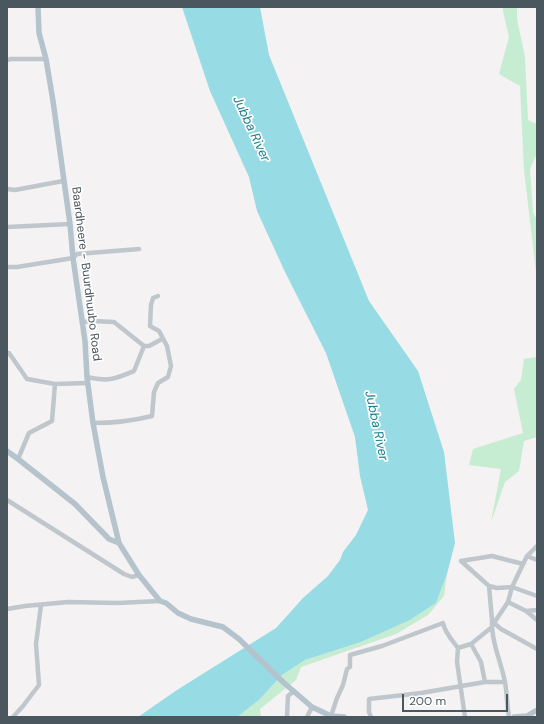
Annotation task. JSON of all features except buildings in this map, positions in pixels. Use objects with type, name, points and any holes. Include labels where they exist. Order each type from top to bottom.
[{"type":"main road","name":"Baardheere - Buurdhuubo Road","points":[[38,7],[39,33],[46,58],[70,224],[73,258],[85,341],[86,377],[102,477],[119,543]]},
{"type":"main road","points":[[7,451],[75,504],[109,539],[119,543],[139,575],[160,600],[178,613],[191,619],[222,627],[239,639],[283,682],[312,707],[331,716],[344,717]]},
{"type":"main road","points":[[514,717],[527,717],[537,708]]},
{"type":"street","points":[[7,60],[46,58]]},
{"type":"street","points":[[7,189],[15,190],[63,181]]},
{"type":"street","points":[[7,228],[70,224]]},
{"type":"street","points":[[7,267],[17,267],[73,258],[76,254],[138,249]]},
{"type":"street","points":[[93,423],[113,423],[152,416],[154,392],[158,384],[168,376],[171,366],[167,346],[159,331],[150,326],[151,305],[153,298],[158,296]]},
{"type":"street","points":[[82,322],[94,320],[114,322],[144,346],[149,346],[162,339]]},
{"type":"street","points":[[86,377],[115,380],[134,371],[144,346]]},
{"type":"street","points":[[7,353],[9,353],[27,378],[55,384],[88,383]]},
{"type":"street","points":[[18,459],[29,433],[52,421],[55,384]]},
{"type":"street","points":[[7,500],[124,574],[132,577],[139,575]]},
{"type":"street","points":[[458,648],[471,644],[492,623],[508,602],[512,587],[527,556],[537,546]]},
{"type":"street","points":[[523,564],[492,556],[461,561],[489,586],[497,588],[512,587],[537,596]]},
{"type":"street","points":[[527,556],[537,560]]},
{"type":"street","points":[[489,586],[492,623],[498,657],[505,682],[509,717]]},
{"type":"street","points":[[7,609],[68,602],[118,603],[160,600]]},
{"type":"street","points":[[508,602],[526,611],[537,620]]},
{"type":"street","points":[[13,717],[39,685],[36,644],[41,605]]},
{"type":"street","points":[[526,611],[537,610]]},
{"type":"street","points":[[331,716],[347,669],[350,667],[350,655],[382,646],[443,623],[444,628],[458,648],[457,662],[462,686],[465,717]]},
{"type":"street","points":[[492,623],[537,649]]},
{"type":"street","points":[[471,644],[481,662],[485,682]]},
{"type":"street","points":[[371,717],[369,712],[369,699],[485,682],[505,682]]},
{"type":"street","points":[[287,717],[288,696],[294,691]]},
{"type":"street","points":[[307,717],[312,707]]},
{"type":"green space","points":[[503,7],[517,7],[517,19],[525,57],[528,120],[537,124],[537,153],[530,169],[533,212],[535,217],[537,216],[537,280],[524,170],[520,86],[499,74],[509,37]]},
{"type":"green space","points":[[537,357],[537,437],[524,441],[519,471],[505,482],[491,522],[501,469],[469,465],[473,449],[523,433],[514,389],[521,380],[524,359]]},
{"type":"green space","points":[[447,574],[444,596],[428,615],[396,634],[301,667],[296,680],[260,709],[261,717],[237,717],[259,700],[282,675],[305,660],[361,642],[410,620],[436,603]]},
{"type":"water","name":"Jubba River","points":[[182,7],[260,7],[269,55],[369,301],[418,371],[444,452],[455,543],[447,574],[436,603],[410,620],[361,642],[305,660],[282,675],[259,700],[237,717],[138,717],[177,690],[276,628],[303,598],[328,576],[356,535],[368,510],[360,476],[355,437],[326,353],[285,272],[257,211],[249,177],[210,91]]}]
